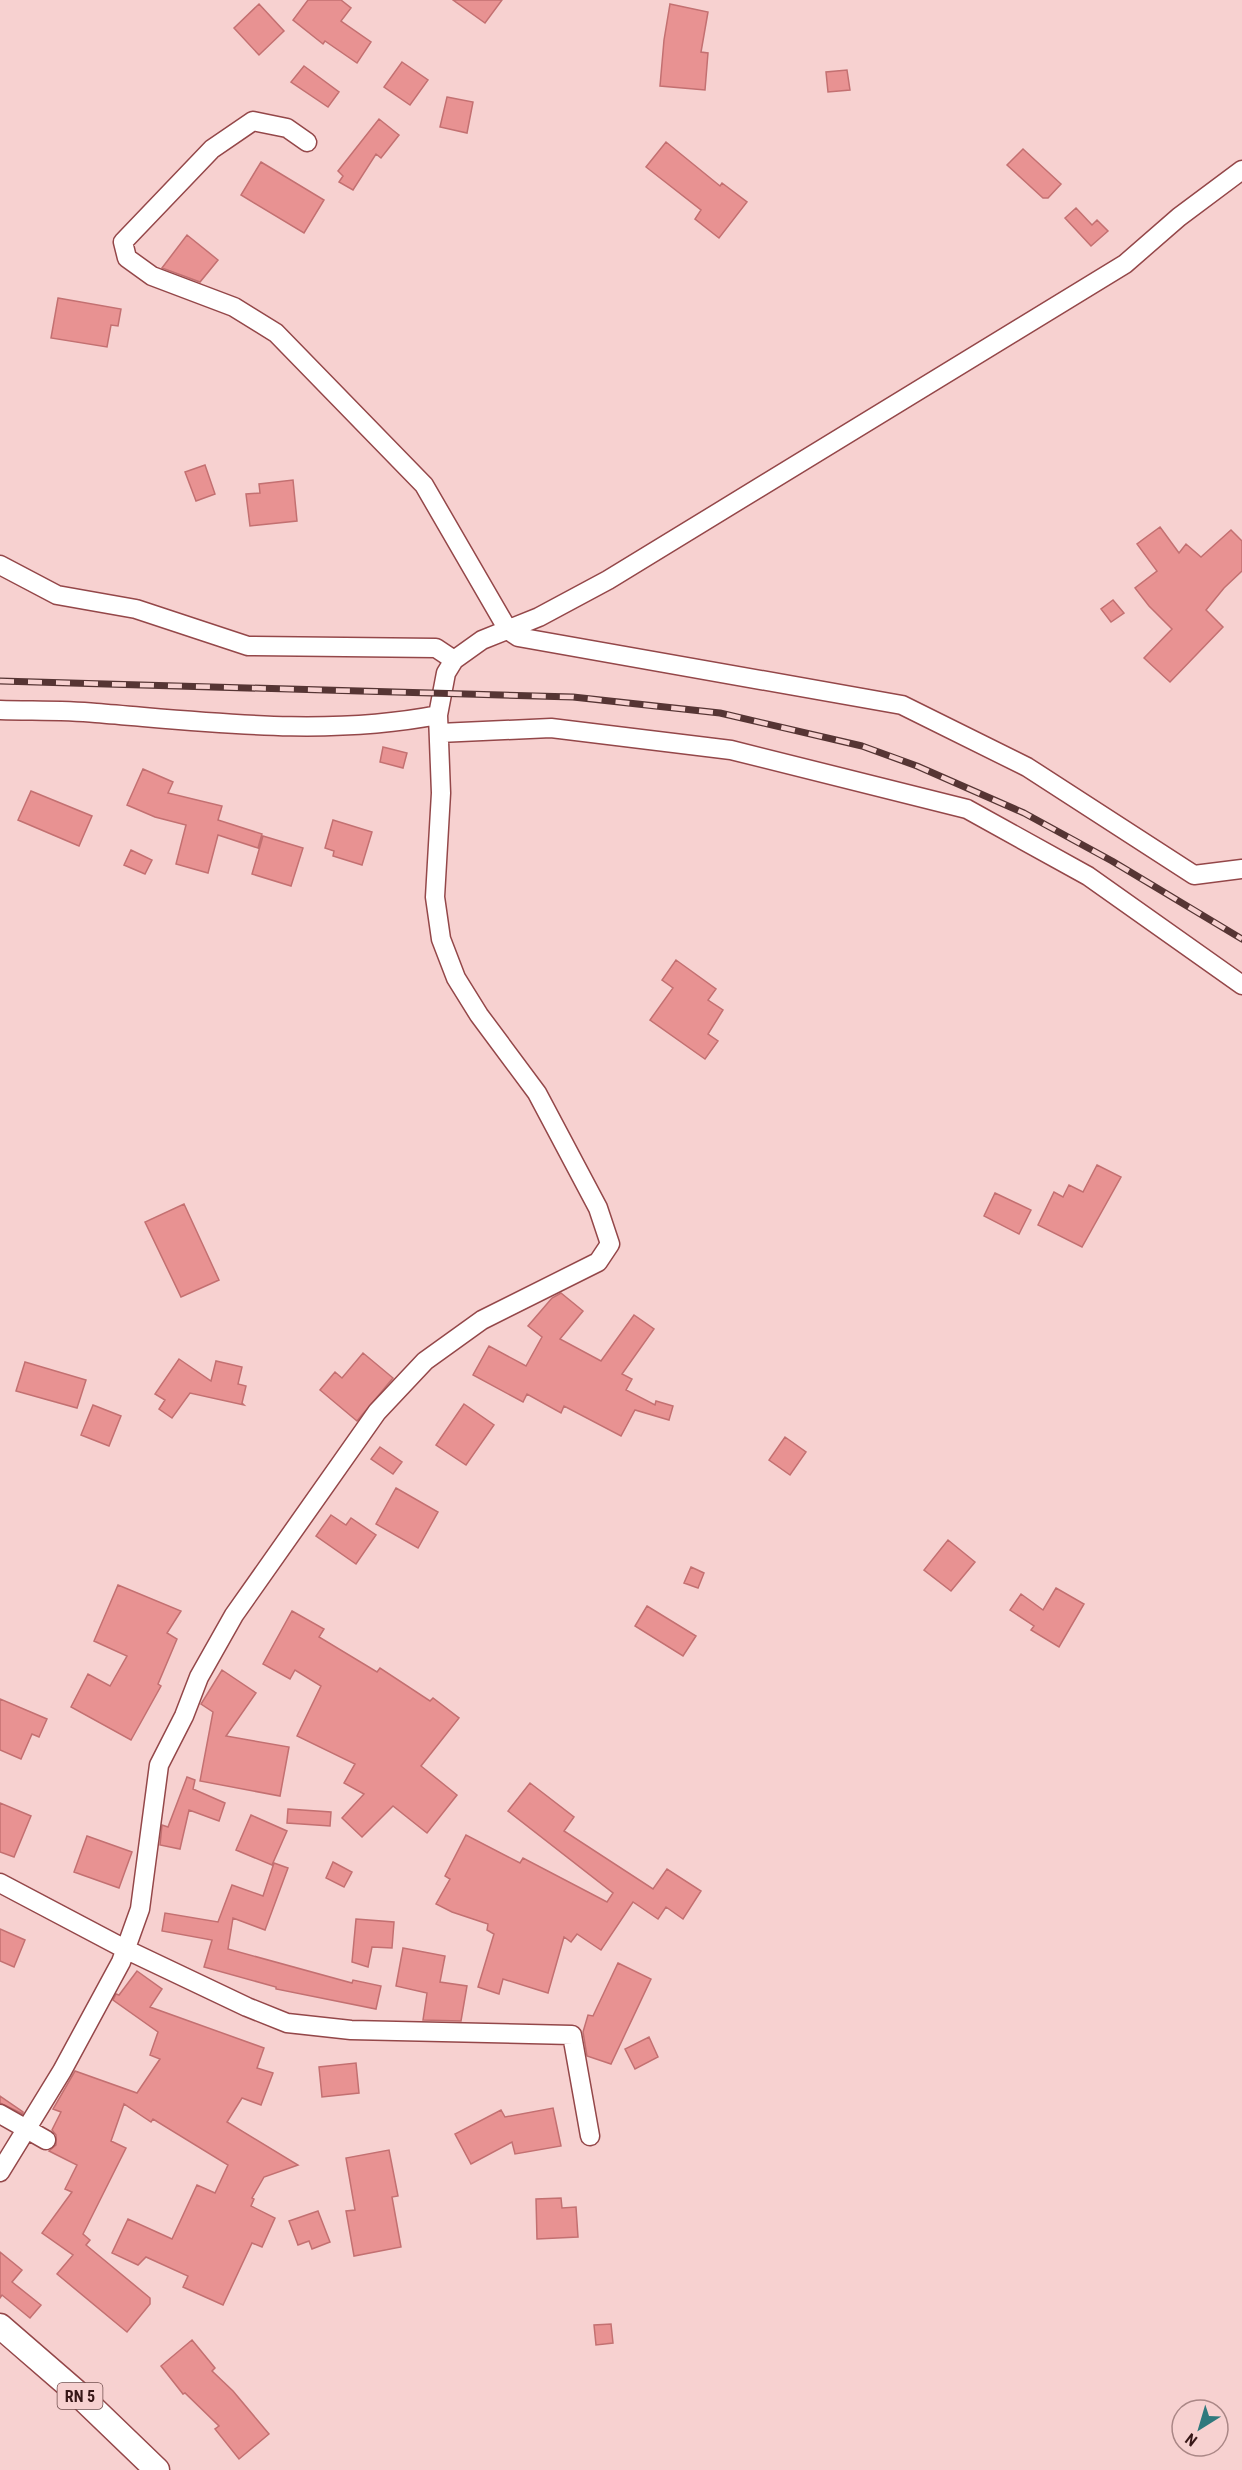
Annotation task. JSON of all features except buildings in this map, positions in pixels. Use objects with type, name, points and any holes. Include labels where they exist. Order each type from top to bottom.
[{"type":"main road","name":"RN 5","points":[[0,2326],[75,2391],[157,2470]]},
{"type":"street","points":[[308,142],[287,128],[253,121],[212,149],[123,242],[127,258],[153,276],[234,307],[276,333],[424,484],[508,630],[518,637],[902,705],[1027,767],[1194,875],[1242,869]]},
{"type":"street","points":[[0,2172],[78,2041],[121,1962],[141,1909],[159,1764],[184,1716],[200,1677],[234,1615],[377,1412],[425,1361],[482,1320],[598,1262],[610,1244],[598,1208],[537,1093],[479,1015],[456,978],[441,939],[435,897],[441,793],[439,724],[446,673],[454,660],[482,640],[539,617],[608,580],[966,360],[1064,303],[1125,264],[1179,217],[1242,170]]},
{"type":"street","points":[[0,565],[57,595],[136,609],[248,646],[436,648],[454,660]]},
{"type":"street","points":[[0,710],[92,712],[263,726],[325,727],[409,721],[551,728],[731,750],[967,809],[1088,876],[1242,985]]},
{"type":"street","points":[[0,1883],[125,1949],[247,2007],[287,2023],[351,2030],[572,2035],[590,2136]]},
{"type":"street","points":[[0,2114],[8,2116],[26,2130],[46,2140]]},
{"type":"railway","points":[[0,681],[573,697],[720,713],[862,746],[917,766],[1024,813],[1112,861],[1242,939]]}]
